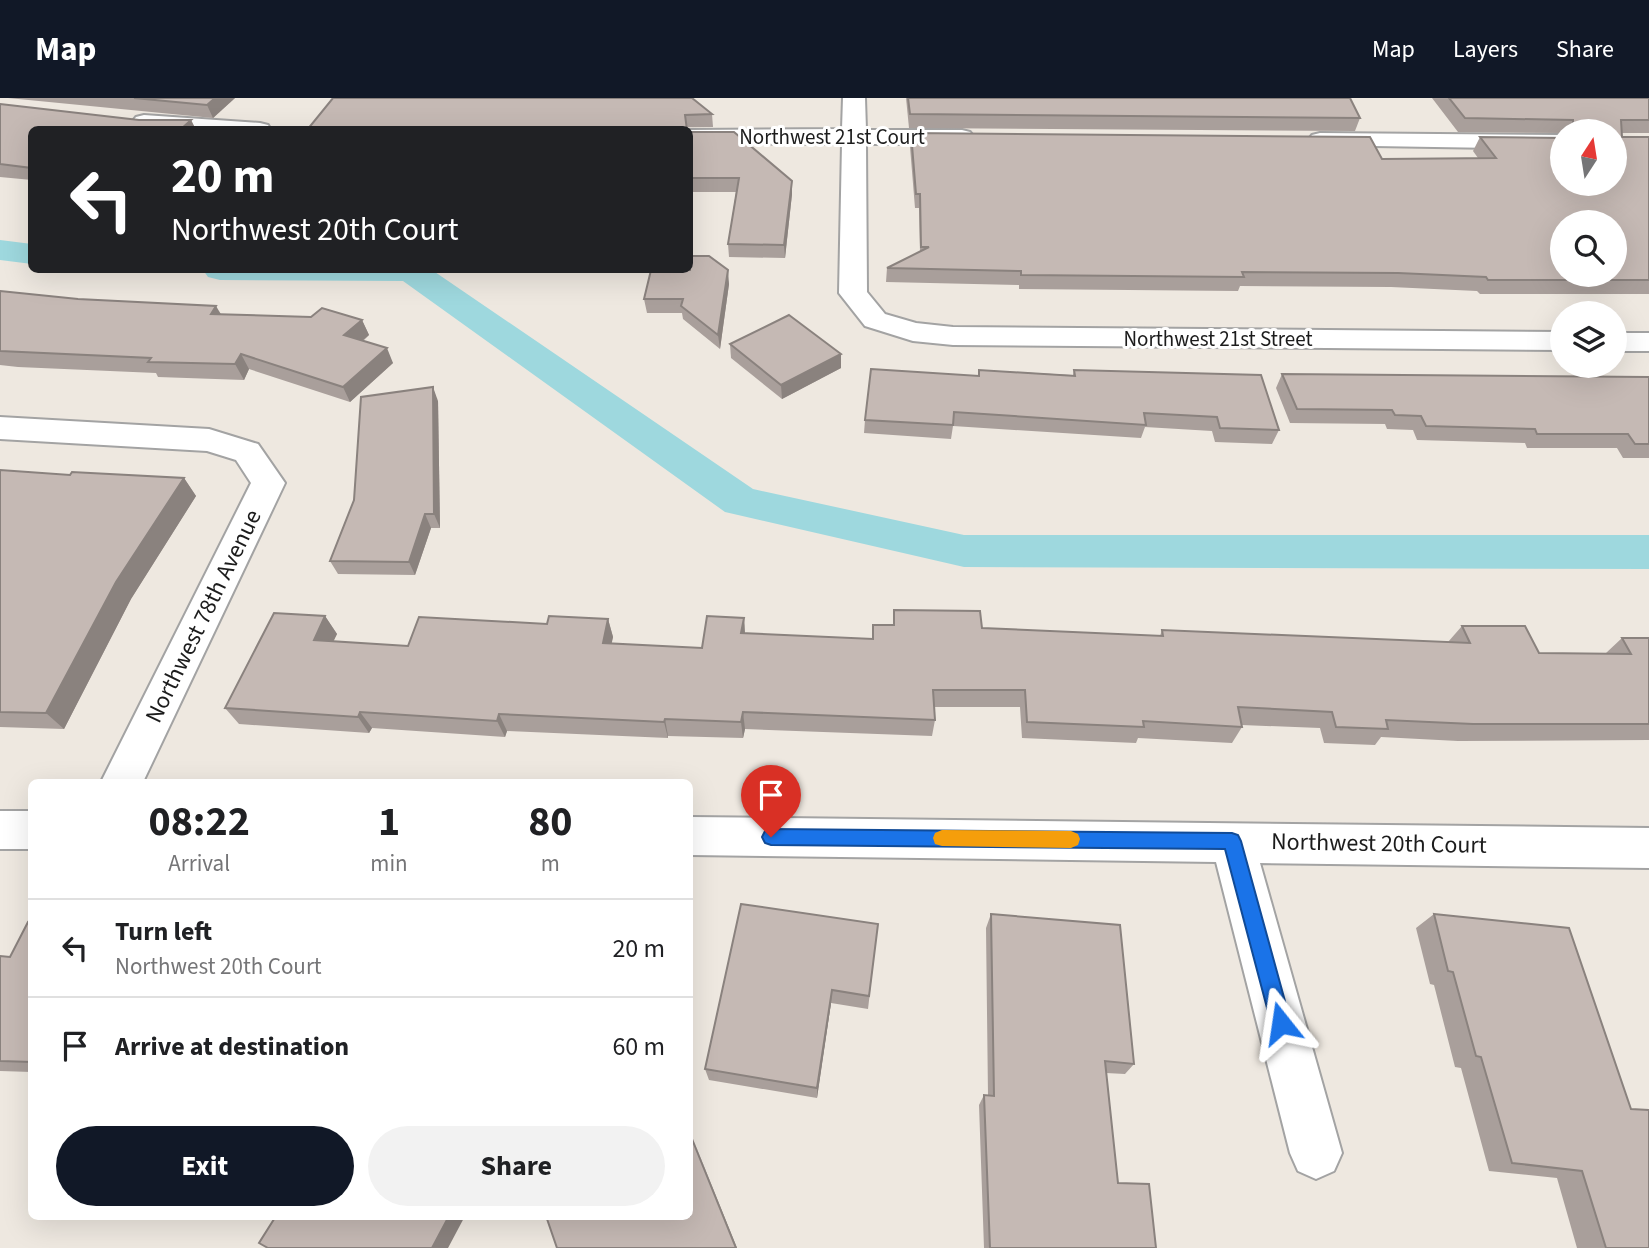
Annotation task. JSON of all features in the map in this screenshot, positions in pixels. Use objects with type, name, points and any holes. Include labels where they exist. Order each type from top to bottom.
[{"type":"street","points":[[853,136],[854,98]]},
{"type":"street","points":[[116,119],[187,126]]},
{"type":"street","name":"Northwest 21st Court","points":[[693,136],[978,137]]},
{"type":"street","name":"Northwest 21st Street","points":[[853,136],[853,293],[875,320],[913,332],[953,336],[1550,341]]},
{"type":"street","points":[[1298,140],[1550,142]]},
{"type":"street","points":[[1627,342],[1649,342]]},
{"type":"street","name":"Northwest 78th Avenue","points":[[0,428],[209,440],[247,452],[268,483],[123,779]]},
{"type":"street","points":[[0,830],[28,830]]},
{"type":"street","name":"Northwest 20th Court","points":[[693,836],[1649,848]]},
{"type":"street","points":[[1232,841],[1316,1153]]},
{"type":"building","points":[[134,98],[215,98],[207,105]]},
{"type":"building","points":[[333,98],[692,98],[712,114],[685,115],[686,126],[310,126]]},
{"type":"building","points":[[908,98],[1350,98],[1360,118],[910,114]]},
{"type":"building","points":[[1449,98],[1649,98],[1649,120],[1465,118]]},
{"type":"building","points":[[0,104],[139,120],[191,120],[184,126],[28,126],[28,168],[0,164]]},
{"type":"building","points":[[693,132],[734,132],[792,181],[784,245],[728,244],[739,178],[693,178]]},
{"type":"building","points":[[911,133],[1370,137],[1382,159],[1496,158],[1480,137],[1550,138],[1550,196],[1628,196],[1628,137],[1649,137],[1649,280],[1627,280],[1627,210],[1550,210],[1550,280],[1488,280],[1486,277],[1398,273],[1242,272],[1244,277],[1021,275],[1021,271],[887,268],[929,247],[921,247],[920,194],[916,194]]},
{"type":"building","points":[[693,256],[709,256],[728,270],[718,335],[681,306],[683,299],[644,299],[650,273],[693,273]]},
{"type":"building","points":[[0,291],[78,299],[216,306],[211,314],[311,317],[322,308],[362,320],[344,335],[387,348],[343,387],[241,354],[235,364],[148,362],[151,358],[0,351]]},
{"type":"building","points":[[789,315],[841,354],[781,385],[730,344]]},
{"type":"building","points":[[871,369],[979,376],[979,370],[1075,376],[1074,370],[1261,375],[1279,430],[1220,428],[1217,417],[1144,413],[1146,425],[954,412],[953,425],[865,420]]},
{"type":"building","points":[[1282,374],[1649,377],[1649,444],[1635,444],[1628,434],[1537,434],[1535,429],[1426,426],[1421,416],[1395,415],[1392,410],[1297,409]]},
{"type":"building","points":[[433,387],[434,514],[425,514],[409,562],[330,561],[354,500],[361,397]]},
{"type":"building","points":[[0,470],[184,478],[116,582],[46,713],[0,712]]},
{"type":"building","points":[[894,610],[980,611],[982,628],[1163,636],[1162,630],[1470,643],[1462,626],[1525,626],[1539,653],[1631,654],[1622,638],[1649,638],[1649,724],[1473,724],[1386,720],[1388,729],[1336,727],[1332,712],[1238,707],[1242,727],[1143,721],[1144,727],[1027,722],[1025,690],[933,690],[935,720],[743,712],[741,722],[665,719],[664,722],[499,714],[497,721],[360,712],[358,717],[225,708],[274,613],[325,616],[314,640],[408,646],[419,617],[547,624],[549,616],[608,619],[603,643],[702,648],[707,616],[744,618],[741,633],[873,639],[873,625],[894,625]]},
{"type":"building","points":[[741,904],[878,924],[869,996],[832,990],[817,1088],[705,1069]]},
{"type":"building","points":[[991,914],[1120,925],[1134,1064],[1105,1061],[1118,1183],[1149,1184],[1156,1248],[990,1248],[984,1095],[994,1096]]},
{"type":"building","points":[[1434,914],[1569,928],[1631,1109],[1649,1110],[1649,1248],[1606,1248],[1582,1171],[1512,1163],[1481,1057],[1476,1056],[1453,972],[1448,971]]},
{"type":"building","points":[[28,922],[28,1062],[0,1061],[0,956],[10,957]]},
{"type":"building","points":[[693,1141],[736,1248],[557,1248],[547,1220],[693,1220]]},
{"type":"building","points":[[273,1220],[447,1220],[432,1248],[268,1248],[259,1243]]},
{"type":"waterway","points":[[0,250],[28,254]]},
{"type":"waterway","points":[[414,273],[740,501],[964,551],[1649,552]]},
{"type":"slow traffic","points":[[942,838],[1071,839]]},
{"type":"route","points":[[771,837],[1232,841],[1281,1023]]}]
